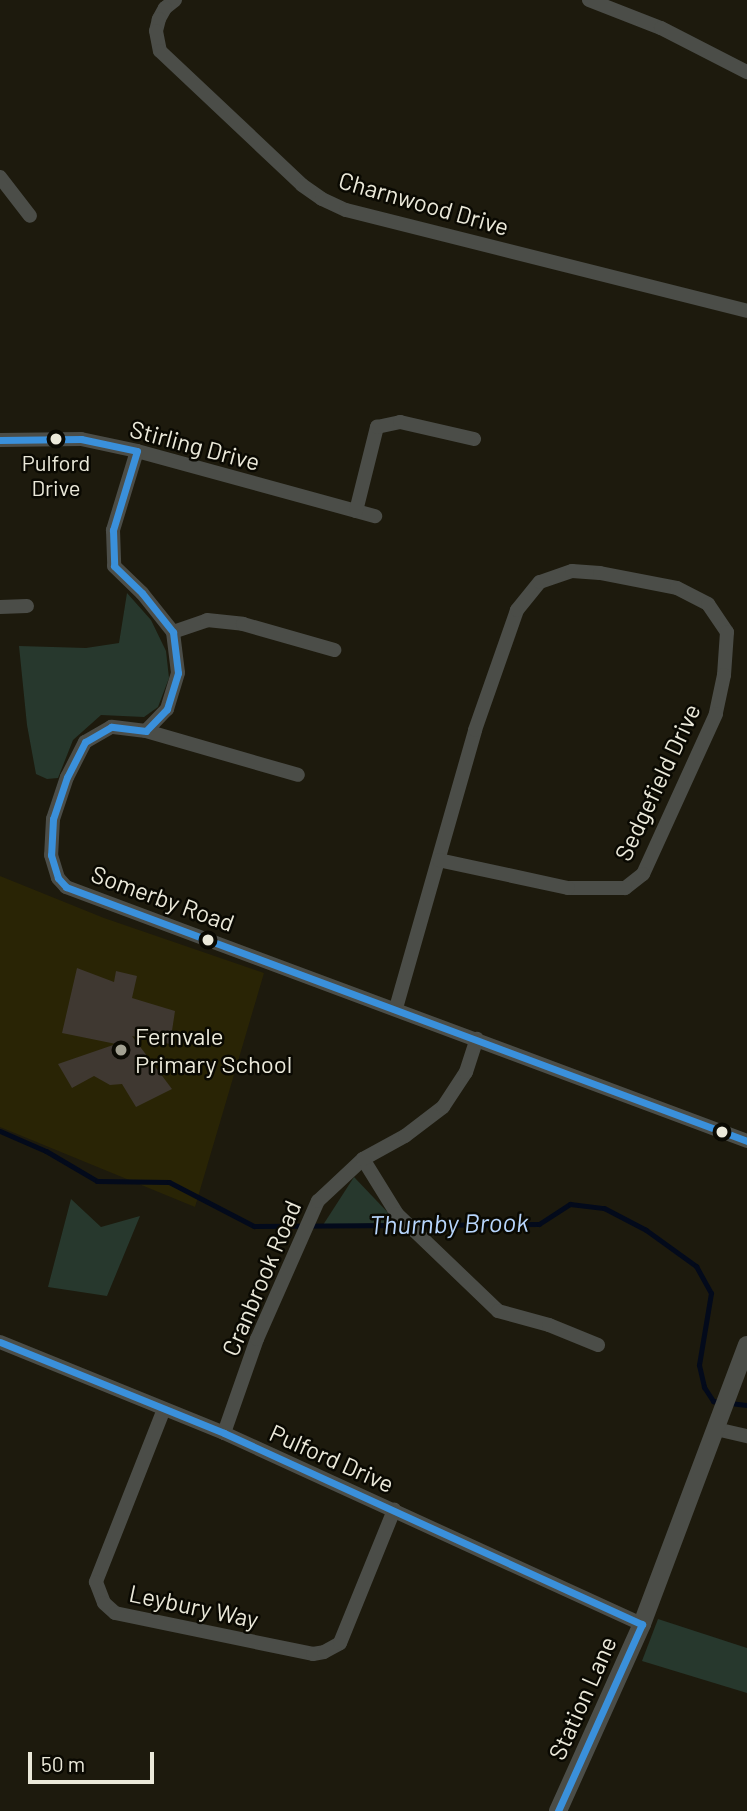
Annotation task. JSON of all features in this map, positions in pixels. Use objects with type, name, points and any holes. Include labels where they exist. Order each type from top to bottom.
[{"type":"street","name":"Charnwood Drive","points":[[176,0],[165,8],[156,31],[160,51],[302,185],[323,199],[346,210],[747,311]]},
{"type":"street","points":[[589,0],[661,28],[747,72]]},
{"type":"street","points":[[0,177],[30,216]]},
{"type":"street","points":[[356,511],[377,427],[400,422],[474,439]]},
{"type":"street","name":"Stirling Drive","points":[[0,440],[81,439],[137,451],[375,516]]},
{"type":"street","points":[[137,451],[113,530],[114,566],[142,593],[173,632],[178,673],[167,709],[146,731]]},
{"type":"street","name":"Sedgefield Drive","points":[[396,1009],[475,730],[517,610],[540,582],[572,571],[600,573],[677,588],[708,604],[727,632],[724,676],[716,714],[643,874],[625,888],[568,888],[439,860]]},
{"type":"street","points":[[0,607],[27,606]]},
{"type":"street","points":[[173,632],[207,620],[243,624],[334,650]]},
{"type":"street","name":"Somerby Road","points":[[298,775],[146,731],[111,727],[85,742],[67,777],[53,819],[51,855],[58,878],[66,887],[747,1141]]},
{"type":"street","name":"Cranbrook Road","points":[[223,1433],[257,1339],[318,1201],[363,1159],[405,1136],[443,1107],[466,1072],[477,1040]]},
{"type":"street","points":[[363,1159],[397,1214],[498,1311],[549,1325],[598,1345]]},
{"type":"street","name":"Pulford Drive","points":[[0,1342],[223,1433],[642,1624]]},
{"type":"street","name":"Station Lane","points":[[558,1811],[642,1624],[747,1345]]},
{"type":"street","name":"Leybury Way","points":[[164,1409],[96,1582],[104,1602],[115,1613],[313,1654],[324,1652],[340,1643],[394,1510]]},
{"type":"street","points":[[716,1429],[747,1436]]},
{"type":"shaded area","name":"Fernvale Primary School","points":[[0,876],[104,918],[264,973],[195,1207],[0,1127]]},
{"type":"green space","points":[[127,593],[151,620],[166,651],[169,678],[158,707],[144,717],[101,715],[73,740],[58,778],[47,779],[36,774],[27,725],[19,646],[86,648],[119,643]]},
{"type":"green space","points":[[354,1177],[395,1220],[390,1223],[323,1225]]},
{"type":"green space","points":[[71,1199],[101,1227],[140,1216],[107,1296],[48,1287]]},
{"type":"green space","points":[[658,1619],[747,1648],[747,1693],[642,1661]]},
{"type":"building","points":[[77,968],[114,982],[116,971],[137,976],[132,998],[175,1011],[170,1044],[132,1036],[172,1089],[136,1107],[122,1084],[110,1085],[94,1076],[72,1088],[58,1064],[116,1044],[62,1033]]},
{"type":"waterway","name":"Thurnby Brook","points":[[0,1131],[46,1151],[97,1181],[169,1182],[254,1226],[539,1224],[570,1204],[604,1208],[646,1230],[696,1266],[711,1293],[699,1365],[704,1387],[713,1401],[747,1405]]},
{"type":"transit line","points":[[0,440],[81,439],[137,451],[113,530],[114,566],[142,593],[173,632],[178,673],[167,709],[146,731],[111,727],[85,742],[67,777],[53,819],[51,855],[58,878],[66,887],[747,1141]]},
{"type":"transit line","points":[[0,1342],[224,1433],[642,1624],[558,1811]]},
{"type":"place","name":"Pulford Drive","points":[[56,439]]},
{"type":"place","name":"Fernvale Primary School","points":[[121,1050]]}]
